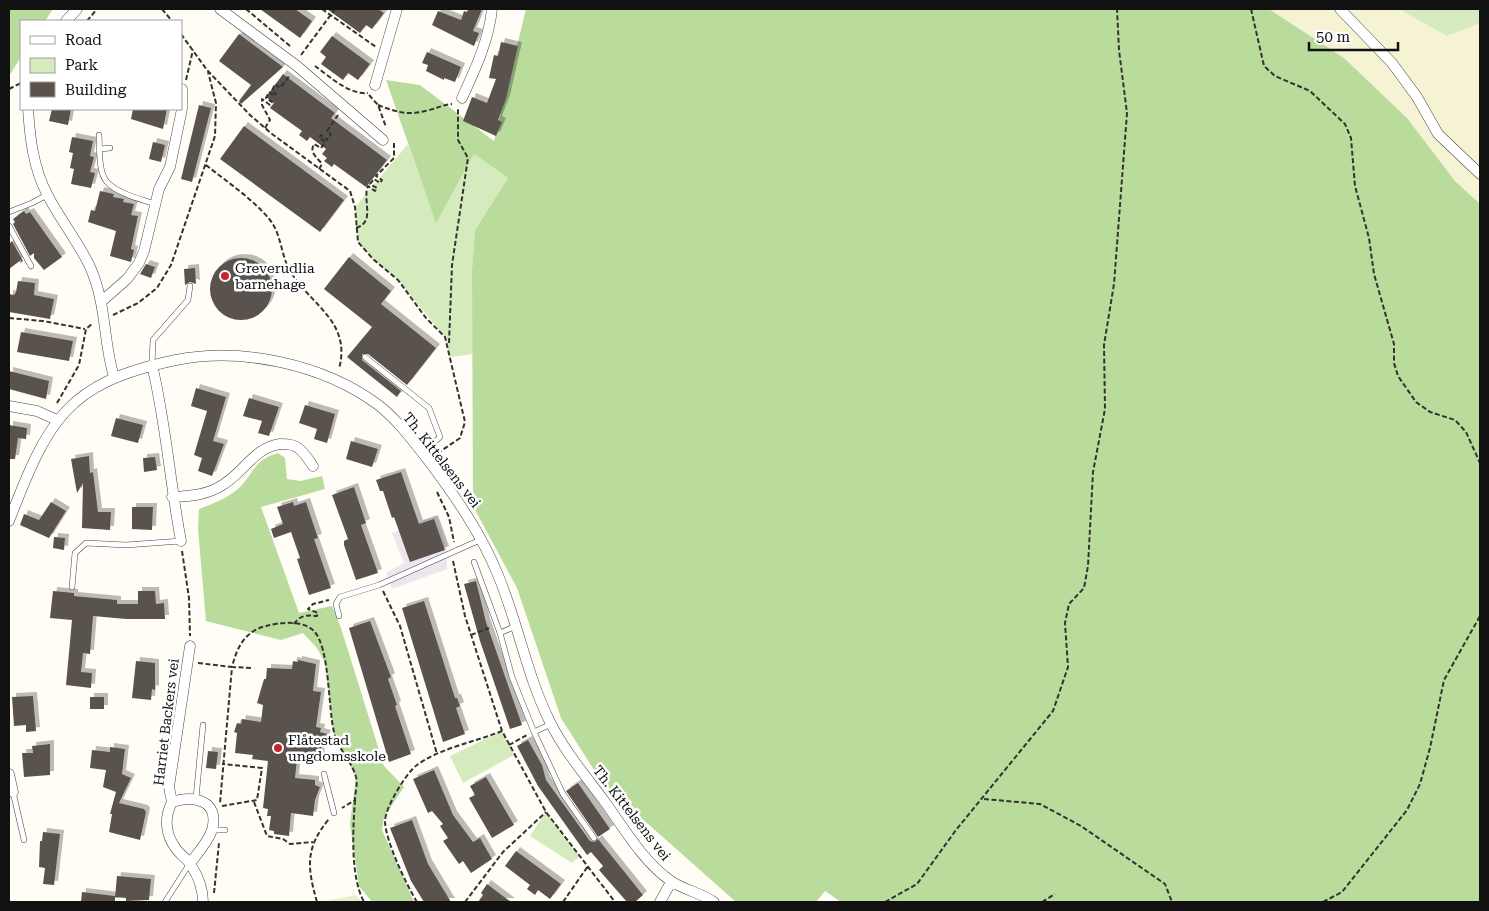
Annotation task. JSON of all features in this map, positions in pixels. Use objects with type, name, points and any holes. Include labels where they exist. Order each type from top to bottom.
[{"type":"street","points":[[67,20],[76,9]]},
{"type":"street","points":[[220,9],[297,66],[388,139]]},
{"type":"street","points":[[375,85],[397,9]]},
{"type":"street","points":[[462,98],[478,65],[491,21],[492,9]]},
{"type":"street","points":[[1340,9],[1392,63],[1417,97],[1438,134],[1480,174]]},
{"type":"street","points":[[182,89],[182,109]]},
{"type":"street","points":[[28,110],[34,161],[47,195],[88,263],[102,300],[110,364],[114,377]]},
{"type":"street","points":[[102,300],[127,279],[139,263],[155,204],[170,167],[182,110]]},
{"type":"street","name":"Th. Kittelsens vei","points":[[9,521],[53,418],[94,386],[114,377],[152,366],[195,357],[246,356],[306,370],[336,381],[377,405],[425,456],[468,515],[497,572],[540,698],[551,724],[567,750],[646,857],[672,882],[703,894],[714,902]]},
{"type":"street","points":[[152,366],[160,400],[172,497],[181,541]]},
{"type":"street","points":[[9,406],[53,418]]},
{"type":"street","points":[[172,497],[195,496],[211,492],[226,483],[256,454],[270,446],[285,444],[298,447],[313,466]]},
{"type":"street","name":"Harriet Backers vei","points":[[190,646],[189,662],[179,711],[170,786],[172,802],[166,824],[170,840],[177,851],[190,863],[203,892],[203,902]]},
{"type":"street","points":[[9,774],[13,792]]},
{"type":"street","name":"Harriet Backers vei","points":[[172,802],[185,798],[196,798]]},
{"type":"street","points":[[190,863],[219,830],[208,805],[196,798]]},
{"type":"street","points":[[660,902],[672,882]]},
{"type":"lane","points":[[99,136],[101,167],[107,182],[125,193],[155,204]]},
{"type":"lane","points":[[100,149],[110,148]]},
{"type":"lane","points":[[9,212],[32,204],[47,195]]},
{"type":"lane","points":[[9,226],[31,266]]},
{"type":"lane","points":[[152,366],[153,340],[188,300],[190,286]]},
{"type":"lane","points":[[365,356],[429,408],[440,437],[425,456]]},
{"type":"lane","points":[[339,616],[336,604],[338,598],[379,585],[480,540]]},
{"type":"lane","points":[[72,587],[75,553],[86,544],[126,545],[181,541]]},
{"type":"lane","points":[[474,562],[500,633],[512,677],[534,732],[564,794],[594,838]]},
{"type":"lane","points":[[500,633],[516,626]]},
{"type":"lane","points":[[534,732],[551,724]]},
{"type":"lane","points":[[196,798],[203,725]]},
{"type":"lane","points":[[324,774],[334,813]]},
{"type":"lane","points":[[13,792],[24,840]]},
{"type":"lane","points":[[165,902],[190,863]]},
{"type":"path","points":[[88,20],[97,9]]},
{"type":"path","points":[[162,9],[171,20]]},
{"type":"path","points":[[246,9],[302,56]]},
{"type":"path","points":[[322,9],[361,37],[385,51]]},
{"type":"path","points":[[265,128],[270,120],[262,106],[262,100],[270,105],[272,102],[266,98],[269,92],[274,96],[276,94],[272,90],[276,84],[280,88],[335,9]]},
{"type":"path","points":[[885,902],[917,884],[956,830],[984,799],[1053,711],[1068,667],[1065,623],[1069,604],[1084,588],[1088,566],[1094,472],[1105,409],[1104,345],[1114,284],[1127,113],[1119,50],[1117,9]]},
{"type":"path","points":[[1251,9],[1264,66],[1275,76],[1310,91],[1345,124],[1351,138],[1355,186],[1368,238],[1374,274],[1394,344],[1394,363],[1398,376],[1416,402],[1430,412],[1455,420],[1466,432],[1480,464]]},
{"type":"path","points":[[182,35],[208,70],[265,128],[350,191],[355,207],[358,242],[373,259],[398,280],[426,318],[445,337],[465,422],[460,438],[425,456]]},
{"type":"path","points":[[182,89],[186,83],[193,50]]},
{"type":"path","points":[[309,61],[344,86],[367,93],[378,105],[393,112],[419,112],[437,106],[459,103],[458,140],[468,158],[452,265],[448,345]]},
{"type":"path","points":[[113,315],[144,298],[157,288],[166,276],[215,136],[217,120],[216,103],[208,70]]},
{"type":"path","points":[[367,93],[375,85]]},
{"type":"path","points":[[378,105],[382,122]]},
{"type":"path","points":[[319,169],[322,164],[313,154],[313,146],[314,144],[321,148],[326,142],[319,137],[321,135],[327,140],[331,134],[327,131],[335,120]]},
{"type":"path","points":[[356,228],[361,227],[366,220],[368,186],[375,191],[377,188],[370,184],[374,179],[380,183],[382,180],[376,176],[394,158],[396,145],[388,139]]},
{"type":"path","points":[[206,165],[262,211],[271,222],[289,269],[336,326],[342,347],[341,365],[336,381]]},
{"type":"path","points":[[9,318],[43,321],[86,329]]},
{"type":"path","points":[[53,418],[79,365],[86,329],[90,324],[97,321]]},
{"type":"path","points":[[436,490],[449,517],[454,552],[453,563],[471,635],[502,731],[546,812],[615,902]]},
{"type":"path","points":[[181,541],[190,598],[190,646]]},
{"type":"path","points":[[379,585],[400,626],[437,754]]},
{"type":"path","points":[[294,624],[298,618],[306,615],[317,616],[318,614],[308,608],[313,604],[338,598]]},
{"type":"path","points":[[1323,902],[1342,892],[1407,810],[1420,784],[1430,748],[1444,680],[1480,616]]},
{"type":"path","points":[[222,764],[262,768],[259,797],[254,802],[220,808],[222,764],[232,667],[240,642],[248,634],[263,626],[277,623],[302,624],[313,630],[319,639],[325,663],[334,734],[356,777],[353,828],[355,864],[360,895],[364,902]]},
{"type":"path","points":[[471,635],[497,625]]},
{"type":"path","points":[[189,662],[251,668]]},
{"type":"path","points":[[417,902],[402,874],[388,837],[385,817],[400,786],[416,766],[437,754],[502,731]]},
{"type":"path","points":[[509,745],[517,740]]},
{"type":"path","points":[[526,777],[530,775]]},
{"type":"path","points":[[984,799],[1040,804],[1073,822],[1165,884],[1172,902]]},
{"type":"path","points":[[317,902],[310,876],[310,857],[313,842],[334,813],[355,800]]},
{"type":"path","points":[[254,802],[268,836],[283,839],[291,844],[313,842]]},
{"type":"path","points":[[465,902],[503,852],[546,812]]},
{"type":"path","points":[[214,893],[219,830]]},
{"type":"path","points":[[563,902],[588,866]]},
{"type":"path","points":[[1042,902],[1055,894]]},
{"type":"shaded area","points":[[1269,9],[1399,9],[1447,36],[1480,23],[1480,204],[1455,181],[1407,118],[1344,58]]},
{"type":"shaded area","points":[[436,516],[447,547],[447,569],[392,589],[386,573],[404,563],[392,533]]},
{"type":"green space","points":[[9,9],[53,9],[46,20],[20,20],[20,59],[9,76]]},
{"type":"green space","points":[[526,9],[1269,9],[1344,58],[1407,118],[1455,181],[1480,204],[1480,902],[841,902],[825,891],[816,902],[736,902],[603,784],[561,718],[517,588],[473,506],[472,269],[475,230],[508,178],[474,154],[436,223],[386,80],[420,85],[494,141]]},
{"type":"green space","points":[[1399,9],[1480,9],[1480,23],[1447,36]]},
{"type":"green space","points":[[408,144],[436,222],[474,154],[508,178],[475,230],[472,269],[473,354],[450,357],[445,337],[398,280],[373,259],[358,242],[355,207]]},
{"type":"green space","points":[[278,453],[285,458],[287,479],[300,481],[322,476],[325,489],[261,507],[299,613],[332,606],[341,628],[384,766],[404,787],[384,817],[382,830],[414,902],[372,902],[359,886],[350,824],[356,777],[334,734],[325,663],[317,648],[303,633],[281,640],[206,621],[198,529],[199,509],[234,492],[244,483],[258,464]]},
{"type":"green space","points":[[502,731],[514,755],[463,783],[450,756]]},
{"type":"green space","points":[[546,812],[580,856],[572,863],[530,836]]},
{"type":"green space","points":[[355,895],[363,902],[320,902]]},
{"type":"building","points":[[260,9],[295,9],[312,21],[300,38]]},
{"type":"building","points":[[327,9],[378,9],[384,13],[372,29],[366,25],[360,33]]},
{"type":"building","points":[[469,9],[482,9],[473,31],[479,33],[474,46],[432,25],[438,11],[461,20],[464,11],[467,12]]},
{"type":"building","points":[[239,34],[283,67],[241,104],[239,101],[251,85],[219,61]]},
{"type":"building","points":[[332,36],[370,64],[358,80],[348,73],[343,80],[321,64],[326,57],[320,52]]},
{"type":"building","points":[[501,42],[518,46],[506,99],[498,120],[502,122],[496,136],[463,121],[472,97],[487,103],[496,79],[489,78],[494,55],[498,56]]},
{"type":"building","points":[[427,52],[461,67],[455,82],[444,78],[444,80],[426,71],[428,65],[422,63]]},
{"type":"building","points":[[283,74],[335,113],[331,118],[387,160],[366,187],[334,164],[332,167],[324,161],[327,158],[322,154],[326,149],[310,137],[307,141],[299,135],[302,131],[270,108],[274,103],[266,97]]},
{"type":"building","points":[[199,105],[211,108],[192,182],[181,179]]},
{"type":"building","points":[[52,110],[71,110],[68,125],[49,121]]},
{"type":"building","points":[[133,110],[167,110],[163,129],[131,119]]},
{"type":"building","points":[[244,126],[344,200],[320,232],[220,159]]},
{"type":"building","points":[[72,137],[93,141],[90,156],[94,157],[90,172],[95,173],[91,188],[71,184],[74,169],[70,168],[73,153],[69,152]]},
{"type":"building","points":[[153,142],[165,145],[161,162],[149,159]]},
{"type":"building","points":[[100,191],[114,194],[113,197],[124,199],[123,202],[134,204],[131,215],[138,216],[131,249],[134,250],[131,262],[110,256],[116,231],[88,222],[91,210],[95,211]]},
{"type":"building","points":[[24,211],[26,214],[30,212],[62,257],[44,270],[34,258],[34,253],[30,256],[13,224],[15,222],[13,219]]},
{"type":"building","points":[[12,241],[23,261],[20,263],[21,260],[9,269],[9,244]]},
{"type":"building","points":[[349,257],[391,291],[381,304],[436,348],[407,385],[368,354],[362,354],[362,360],[401,391],[397,397],[347,357],[372,327],[324,289]]},
{"type":"building","points":[[241,258],[253,260],[263,267],[270,277],[272,289],[270,301],[263,311],[253,318],[241,320],[229,318],[219,311],[212,301],[210,289],[212,277],[219,267],[229,260]]},
{"type":"building","points":[[146,264],[155,267],[151,278],[140,274]]},
{"type":"building","points":[[195,268],[196,284],[190,282],[185,285],[184,269]]},
{"type":"building","points":[[18,281],[35,283],[34,295],[54,299],[50,319],[9,312],[9,294],[14,295]]},
{"type":"building","points":[[21,332],[73,341],[69,361],[17,352]]},
{"type":"building","points":[[9,371],[49,381],[46,399],[9,389]]},
{"type":"building","points":[[196,388],[226,397],[213,441],[224,444],[212,476],[198,471],[202,458],[194,455],[207,411],[191,406]]},
{"type":"building","points":[[249,398],[279,407],[269,436],[258,433],[262,421],[243,416]]},
{"type":"building","points":[[305,405],[335,414],[327,443],[314,439],[317,429],[299,423]]},
{"type":"building","points":[[116,418],[143,425],[138,443],[111,436]]},
{"type":"building","points":[[9,425],[27,428],[26,439],[18,438],[15,459],[9,459]]},
{"type":"building","points":[[351,441],[378,449],[372,467],[346,459]]},
{"type":"building","points":[[89,456],[90,473],[93,472],[98,512],[111,512],[110,530],[82,528],[83,483],[77,493],[71,459]]},
{"type":"building","points":[[155,457],[157,470],[144,472],[143,458]]},
{"type":"building","points":[[401,472],[419,524],[434,519],[445,550],[410,562],[394,517],[392,518],[383,491],[380,491],[376,480]]},
{"type":"building","points":[[354,487],[366,523],[361,525],[378,573],[356,580],[344,545],[344,541],[348,539],[332,495]]},
{"type":"building","points":[[51,502],[66,511],[49,538],[20,525],[24,514],[39,520]]},
{"type":"building","points":[[293,502],[294,506],[306,502],[318,538],[314,539],[331,588],[309,595],[297,559],[300,558],[291,532],[274,538],[271,529],[283,524],[277,507]]},
{"type":"building","points":[[132,507],[153,507],[152,530],[132,529]]},
{"type":"building","points":[[54,537],[65,538],[64,550],[53,548]]},
{"type":"building","points":[[476,581],[486,622],[522,725],[510,729],[480,641],[464,584]]},
{"type":"building","points":[[53,591],[74,593],[74,596],[117,600],[117,604],[138,604],[138,591],[155,591],[156,604],[164,603],[165,619],[126,619],[93,616],[90,654],[83,653],[81,672],[92,673],[91,688],[66,685],[72,620],[50,618]]},
{"type":"building","points":[[424,601],[455,698],[457,698],[460,706],[456,708],[465,734],[443,742],[402,608]]},
{"type":"building","points":[[370,621],[391,677],[388,679],[397,705],[395,706],[411,754],[389,762],[349,628]]},
{"type":"building","name":"Flåtestad ungdomsskole","points":[[298,660],[316,664],[313,691],[321,692],[316,727],[321,728],[320,732],[327,734],[321,749],[320,763],[297,760],[295,778],[315,780],[315,785],[320,787],[315,800],[313,816],[291,813],[289,836],[274,834],[274,831],[269,830],[271,816],[267,816],[268,809],[263,808],[268,761],[252,759],[253,755],[235,753],[237,733],[234,732],[237,723],[241,724],[242,719],[261,722],[263,705],[257,703],[264,679],[266,679],[267,668],[292,669],[293,661],[298,662]]},
{"type":"building","points":[[136,661],[155,663],[155,690],[152,689],[151,700],[132,698]]},
{"type":"building","points":[[33,696],[36,731],[26,732],[26,725],[14,726],[12,697]]},
{"type":"building","points":[[90,697],[104,697],[104,709],[90,709]]},
{"type":"building","points":[[528,740],[542,765],[546,780],[590,841],[595,842],[598,839],[643,895],[635,902],[627,902],[599,870],[603,866],[591,852],[587,855],[538,786],[517,746]]},
{"type":"building","points":[[50,744],[50,775],[24,777],[22,753],[33,753],[32,746]]},
{"type":"building","points":[[110,747],[125,749],[122,774],[131,778],[119,803],[144,809],[146,812],[140,840],[109,832],[112,814],[110,814],[116,792],[103,787],[106,770],[90,768],[92,750],[110,752]]},
{"type":"building","points":[[208,751],[218,752],[216,769],[206,768]]},
{"type":"building","points":[[434,770],[453,815],[473,842],[480,838],[492,859],[471,873],[463,861],[459,864],[443,841],[448,838],[440,826],[443,824],[432,811],[428,813],[413,779]]},
{"type":"building","points":[[486,777],[514,825],[492,838],[469,798],[475,795],[470,786]]},
{"type":"building","points":[[578,783],[610,829],[598,837],[566,791]]},
{"type":"building","points":[[412,820],[428,864],[451,902],[424,902],[411,881],[390,828]]},
{"type":"building","points":[[43,832],[60,834],[54,885],[43,884],[45,868],[39,867],[40,841],[42,841]]},
{"type":"building","points":[[516,851],[561,884],[550,899],[538,890],[535,895],[527,889],[530,885],[505,866]]},
{"type":"building","points":[[117,876],[151,879],[149,900],[126,901],[126,898],[115,897]]},
{"type":"building","points":[[487,884],[511,902],[478,902]]},
{"type":"building","points":[[82,892],[115,896],[115,902],[81,902]]},
{"type":"place","name":"Greverudlia barnehage","points":[[225,276]]},
{"type":"place","name":"Flåtestad ungdomsskole","points":[[278,748]]}]
